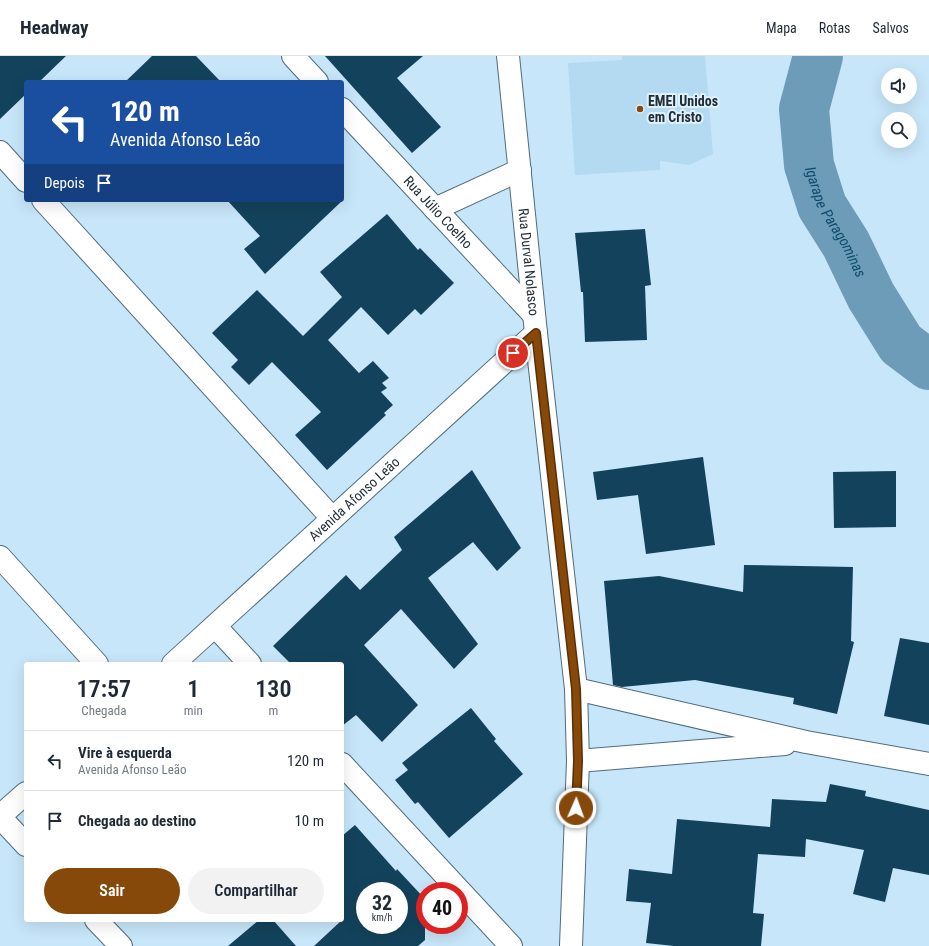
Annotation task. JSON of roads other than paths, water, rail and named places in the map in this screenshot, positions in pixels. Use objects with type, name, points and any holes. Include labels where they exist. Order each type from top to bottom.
[{"type":"street","points":[[292,56],[315,80]]},
{"type":"street","name":"Rua Durval Nolasco","points":[[508,56],[535,324],[576,689],[578,761],[571,946]]},
{"type":"street","name":"Rua Júlio Coelho","points":[[344,111],[435,209],[535,324]]},
{"type":"street","points":[[0,152],[24,179]]},
{"type":"street","points":[[435,209],[520,170]]},
{"type":"street","points":[[45,202],[332,518]]},
{"type":"street","name":"Avenida Afonso Leão","points":[[174,662],[332,518],[535,324]]},
{"type":"street","points":[[0,558],[95,662]]},
{"type":"street","points":[[214,626],[248,662]]},
{"type":"street","points":[[576,689],[806,742],[929,764]]},
{"type":"street","points":[[578,761],[806,742]]},
{"type":"street","points":[[344,766],[511,946]]},
{"type":"street","points":[[24,796],[0,817],[24,843]]},
{"type":"street","points":[[98,922],[121,946]]},
{"type":"waterway","name":"Igarape Paragominas","points":[[818,56],[804,109],[809,165],[822,206],[846,244],[871,296],[901,344],[929,365]]},
{"type":"place","name":"EMEI Unidos em Cristo","points":[[640,109]]}]
